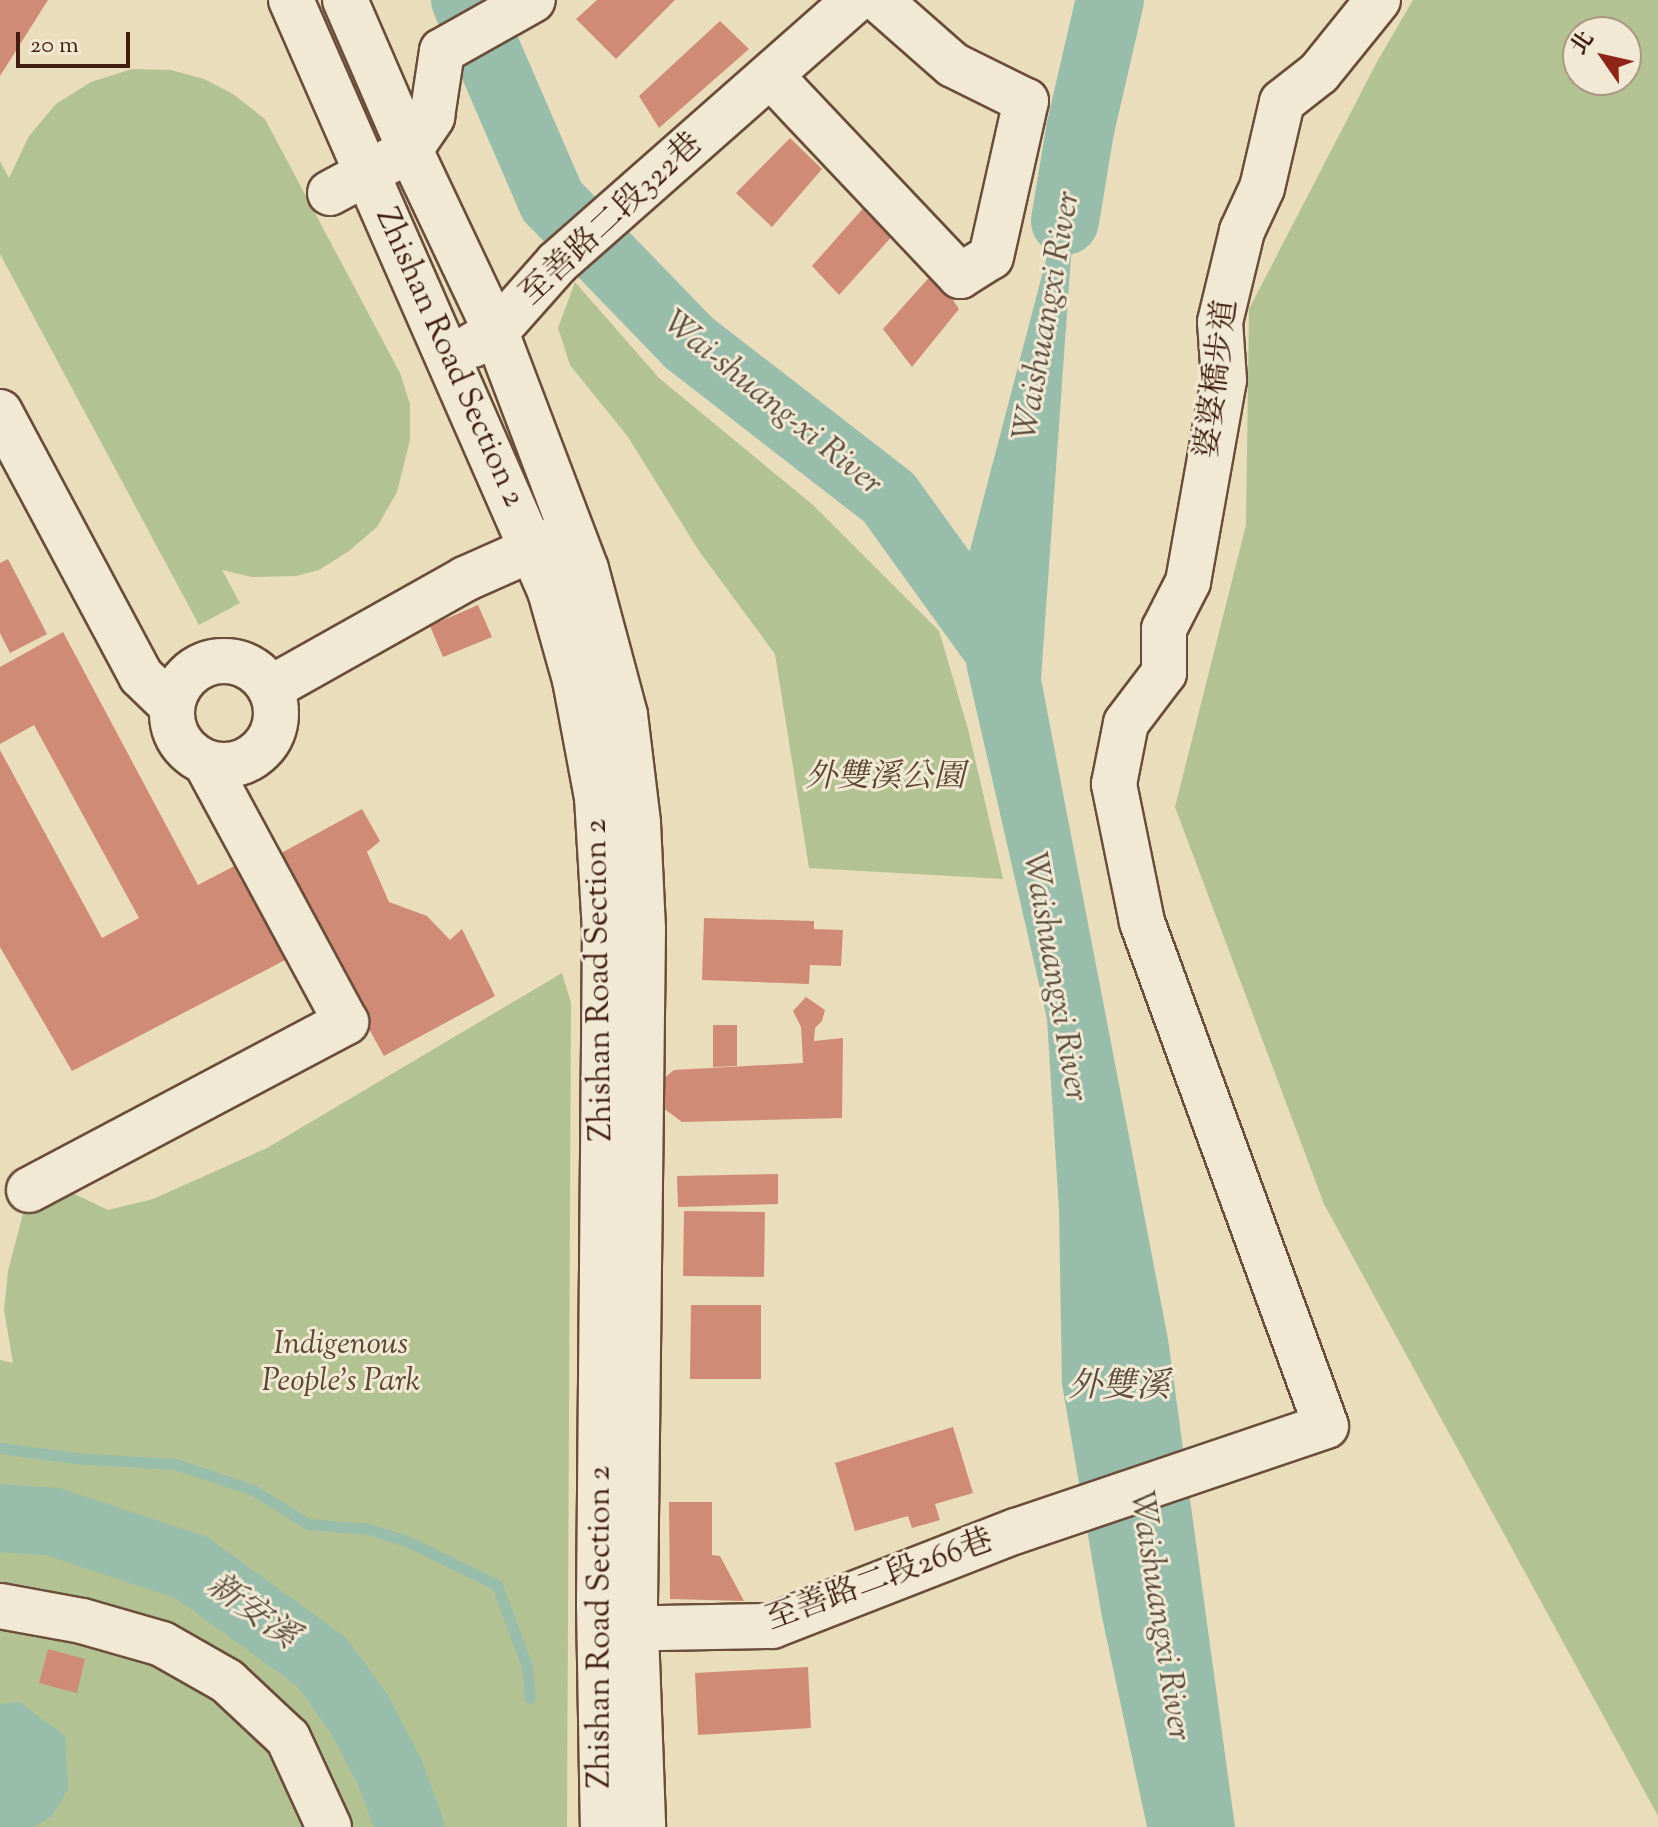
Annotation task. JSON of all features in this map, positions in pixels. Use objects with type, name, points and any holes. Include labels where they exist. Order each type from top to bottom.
[{"type":"street","name":"Zhishan Road Section 2","points":[[291,0],[348,183],[553,540],[589,578],[625,715],[638,823],[643,945],[618,1629],[603,1827]]},
{"type":"street","name":"Zhishan Road Section 2","points":[[345,0],[410,150],[496,332],[553,540]]},
{"type":"street","name":"至善路二段322巷","points":[[450,357],[496,332],[557,263],[772,77],[855,0]]},
{"type":"street","points":[[772,77],[960,276],[991,257],[1026,101],[953,65],[879,0]]},
{"type":"street","name":"婆婆橋步道","points":[[1114,784],[1126,723],[1164,673],[1164,629],[1188,582],[1224,380],[1220,322],[1242,231],[1262,188],[1282,102],[1319,73],[1378,0]]},
{"type":"street","points":[[348,183],[410,150],[432,117],[442,51],[528,3]]},
{"type":"street","points":[[0,412],[141,676],[171,705],[180,741],[206,763],[346,1022],[29,1190]]},
{"type":"street","points":[[271,688],[465,579],[553,540]]},
{"type":"street","points":[[171,705],[187,677],[217,662],[250,668],[271,688],[276,709],[268,743],[256,755],[240,763],[206,763]]},
{"type":"street","name":"至善路二段266巷","points":[[618,1629],[772,1626],[1016,1531],[1326,1426],[1142,922],[1114,784]]},
{"type":"street","points":[[0,1606],[82,1621],[162,1644],[227,1681],[259,1707],[288,1738],[329,1827]]},
{"type":"street","name":"Zhishan Road Section 2","points":[[618,1629],[643,1827]]},
{"type":"green space","points":[[1413,0],[1658,0],[1658,1816],[1324,1204],[1175,807],[1246,525],[1249,309],[1378,60]]},
{"type":"green space","points":[[132,69],[171,70],[204,79],[233,94],[265,119],[400,373],[410,404],[410,440],[397,492],[377,527],[349,551],[319,570],[296,576],[252,577],[222,570],[240,603],[199,625],[0,254],[0,161],[9,178],[29,136],[56,104],[91,82]]},
{"type":"green space","name":"外雙溪公園","points":[[575,282],[659,378],[813,505],[939,631],[968,729],[1003,879],[809,868],[775,654],[699,551],[628,437],[570,365],[558,328]]},
{"type":"green space","name":"Indigenous People's Park","points":[[562,973],[571,1003],[567,1827],[443,1827],[348,1669],[262,1579],[142,1519],[0,1501],[0,1360],[13,1363],[4,1310],[8,1271],[25,1206],[60,1187],[108,1210],[153,1199],[267,1148]]},
{"type":"green space","points":[[0,1539],[187,1584],[306,1672],[389,1827],[0,1827]]},
{"type":"water","name":"外雙溪","points":[[1080,130],[1041,679],[1168,1339],[1235,1827],[1147,1827],[1102,1617],[1062,1384],[1059,1210],[1047,1019],[967,669],[959,592]]},
{"type":"water","points":[[19,1702],[65,1736],[68,1789],[52,1816],[34,1827],[0,1827],[0,1704]]},
{"type":"water","points":[[411,1805],[433,1827],[391,1827],[389,1820],[401,1807]]},
{"type":"building","points":[[0,0],[48,0],[0,76]]},
{"type":"building","points":[[597,0],[675,0],[616,59],[576,19]]},
{"type":"building","points":[[720,21],[749,49],[659,128],[639,96]]},
{"type":"building","points":[[790,138],[822,169],[772,227],[736,193]]},
{"type":"building","points":[[866,205],[895,233],[839,295],[812,266]]},
{"type":"building","points":[[934,272],[959,309],[912,367],[883,329]]},
{"type":"building","points":[[8,559],[47,634],[10,653],[0,633],[0,563]]},
{"type":"building","points":[[478,605],[492,637],[443,657],[430,626]]},
{"type":"building","points":[[63,632],[198,885],[238,864],[287,959],[72,1071],[0,947],[0,750],[102,938],[139,918],[34,725],[0,744],[0,667]]},
{"type":"building","points":[[362,809],[380,841],[367,852],[389,902],[427,916],[450,940],[462,929],[495,996],[384,1056],[274,857]]},
{"type":"building","points":[[704,918],[814,921],[814,929],[843,930],[841,966],[810,965],[809,984],[702,980]]},
{"type":"building","points":[[806,997],[825,1010],[822,1021],[815,1028],[814,1041],[843,1038],[842,1118],[682,1122],[659,1105],[663,1079],[674,1070],[803,1063],[801,1027],[793,1011]]},
{"type":"building","points":[[713,1025],[737,1025],[737,1066],[713,1067]]},
{"type":"building","points":[[778,1174],[778,1204],[678,1207],[677,1176]]},
{"type":"building","points":[[684,1211],[765,1212],[764,1277],[683,1276]]},
{"type":"building","points":[[691,1305],[761,1305],[761,1379],[690,1379]]},
{"type":"building","points":[[953,1427],[973,1493],[935,1504],[940,1520],[912,1528],[908,1516],[855,1531],[835,1463]]},
{"type":"building","points":[[669,1502],[712,1502],[712,1555],[720,1556],[744,1601],[670,1599]]},
{"type":"building","points":[[48,1649],[85,1659],[77,1693],[39,1683]]},
{"type":"building","points":[[808,1667],[811,1728],[698,1735],[695,1673]]},
{"type":"waterway","name":"Wai-shuang-xi River","points":[[465,0],[552,201],[688,342],[889,498],[992,641]]},
{"type":"waterway","name":"Wai-shuang-xi River","points":[[1065,221],[1080,130],[1110,0]]},
{"type":"waterway","points":[[0,1448],[75,1458],[175,1464],[253,1490],[308,1524],[369,1529],[409,1542],[497,1585],[527,1666],[530,1698]]},
{"type":"waterway","name":"新安溪","points":[[0,1518],[54,1522],[192,1568],[322,1662],[360,1715],[390,1773],[410,1827]]},
{"type":"water label","name":"Waishuangxi River","points":[[1048,316]]},
{"type":"water label","name":"Waishuangxi River","points":[[1054,977]]},
{"type":"water label","name":"Waishuangxi River","points":[[1159,1616]]}]
